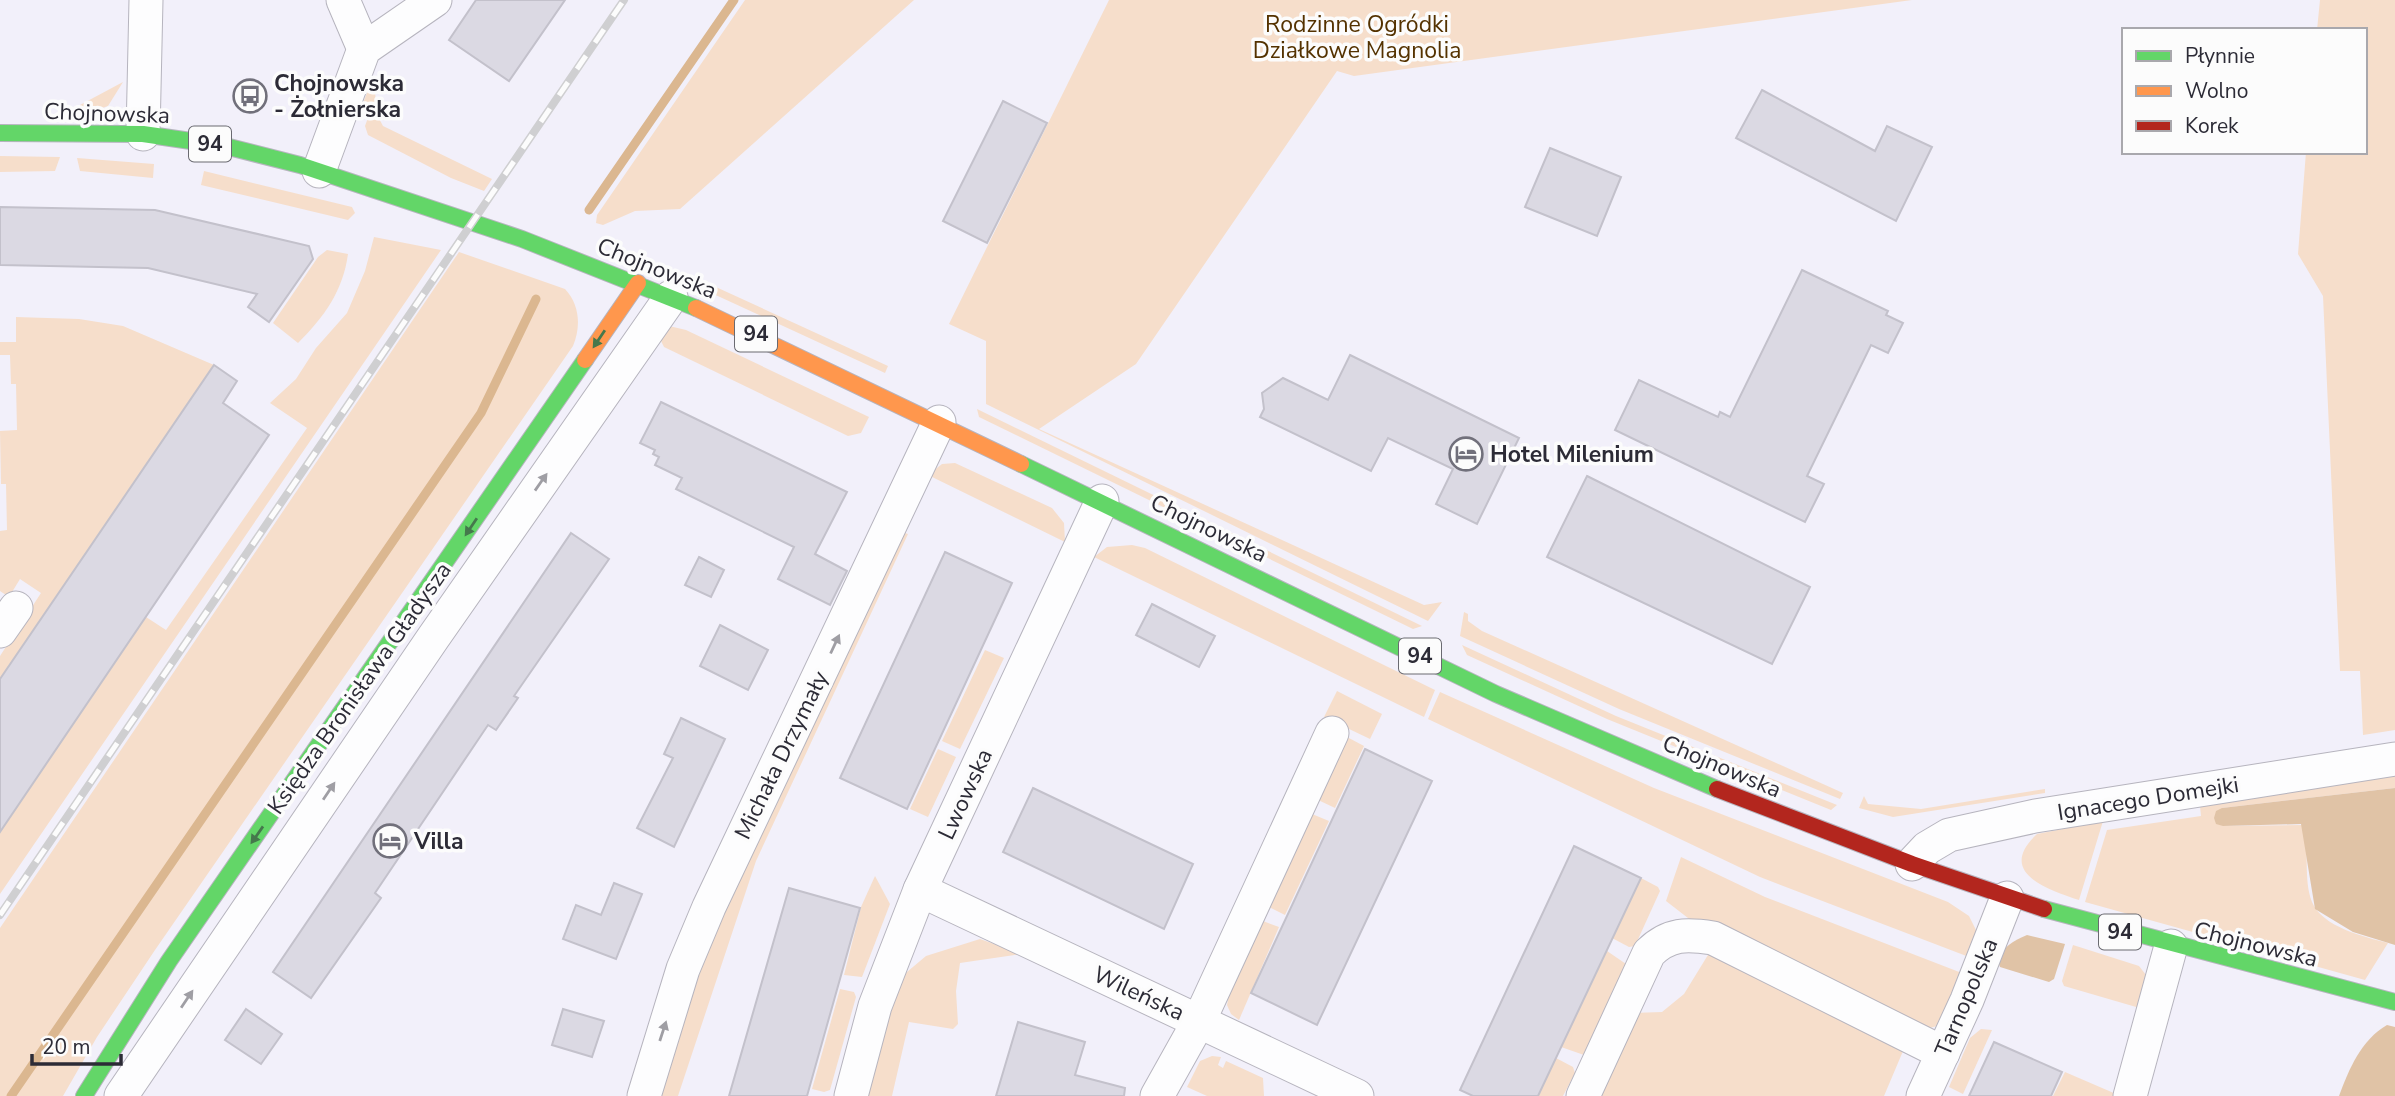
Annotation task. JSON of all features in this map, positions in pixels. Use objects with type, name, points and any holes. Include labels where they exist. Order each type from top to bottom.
[{"type":"main road","name":"Chojnowska","points":[[0,133],[143,134],[225,146],[319,172],[522,239],[671,297],[939,422],[1564,724],[1751,803],[2007,898],[2171,946],[2395,1002]]},
{"type":"main road","name":"Księdza Bronisława Gładysza","points":[[84,1096],[169,961],[638,283]]},
{"type":"street","points":[[143,134],[146,0]]},
{"type":"street","points":[[344,0],[364,49]]},
{"type":"street","points":[[319,172],[364,49],[436,0]]},
{"type":"street","name":"Księdza Bronisława Gładysza","points":[[121,1096],[433,638],[671,297]]},
{"type":"street","name":"Michała Drzymały","points":[[644,1096],[683,969],[709,907],[939,422]]},
{"type":"street","name":"Lwowska","points":[[851,1096],[875,1006],[920,890],[1102,501]]},
{"type":"street","points":[[1157,1096],[1199,1021],[1332,733]]},
{"type":"street","name":"Ignacego Domejki","points":[[1912,864],[1939,839],[2023,819],[2395,759]]},
{"type":"street","name":"Wileńska","points":[[920,890],[1357,1096]]},
{"type":"street","name":"Tarnopolska","points":[[1923,1096],[1967,1000],[2007,898]]},
{"type":"street","points":[[1583,1096],[1649,953],[1660,942],[1687,934],[1713,938],[1942,1053]]},
{"type":"street","points":[[2130,1096],[2171,946]]},
{"type":"green space","points":[[745,0],[914,0],[680,209],[635,211],[603,225],[596,223],[597,215]]},
{"type":"green space","name":"Rodzinne Ogródki Działkowe Magnolia","points":[[1109,0],[1912,0],[1354,76],[1337,71],[1136,364],[1039,429],[1424,605],[1442,602],[1428,621],[986,404],[986,341],[949,324]]},
{"type":"green space","points":[[2320,0],[2395,0],[2395,730],[2363,735],[2360,671],[2340,671],[2323,296],[2298,254],[2306,154],[2367,154],[2367,28],[2317,28]]},
{"type":"green space","points":[[123,82],[108,106],[80,116],[80,105]]},
{"type":"green space","points":[[370,85],[375,86],[376,113],[383,126],[492,179],[484,191],[451,178],[368,135],[365,126],[369,115],[360,111]]},
{"type":"green space","points":[[0,156],[60,157],[55,171],[0,172]]},
{"type":"green space","points":[[77,158],[154,164],[153,178],[80,171]]},
{"type":"green space","points":[[204,171],[352,207],[355,213],[348,220],[201,185]]},
{"type":"green space","points":[[374,237],[441,250],[0,894],[0,832],[146,617],[166,630],[307,428],[270,403],[296,379],[316,348],[347,313],[365,271]]},
{"type":"green space","points":[[327,250],[348,254],[342,280],[331,303],[298,343],[273,323],[318,257]]},
{"type":"green space","points":[[459,252],[565,289],[574,302],[578,316],[573,346],[155,950],[97,1037],[63,1096],[0,1096],[0,928]]},
{"type":"green space","points":[[694,277],[888,366],[885,373],[683,280]]},
{"type":"green space","points":[[16,317],[79,319],[123,326],[214,365],[0,679],[0,656],[41,593],[20,579],[9,597],[0,591],[0,531],[7,530],[6,484],[1,484],[0,431],[17,430],[16,384],[11,384],[10,355],[0,355],[0,342],[16,342]]},
{"type":"green space","points":[[669,326],[686,330],[869,417],[861,433],[848,436],[664,347],[660,339]]},
{"type":"green space","points":[[977,409],[1422,626],[1413,629],[979,417]]},
{"type":"green space","points":[[955,463],[1052,508],[1064,523],[1065,542],[928,475],[942,464]]},
{"type":"green space","points":[[905,533],[908,534],[756,861],[678,1096],[656,1096],[680,1023],[738,881]]},
{"type":"green space","points":[[1132,545],[1145,548],[1435,690],[1424,717],[1094,557],[1107,547]]},
{"type":"green space","points":[[1464,612],[1468,614],[1468,621],[1482,631],[1843,793],[1840,799],[1619,709],[1460,636]]},
{"type":"green space","points":[[1462,645],[1616,716],[1837,805],[1831,810],[1607,719],[1467,655]]},
{"type":"green space","points":[[985,650],[1004,658],[960,749],[942,741]]},
{"type":"green space","points":[[1337,691],[1382,714],[1370,739],[1324,717]]},
{"type":"green space","points":[[1440,692],[1654,788],[1948,902],[1969,916],[1978,934],[1969,957],[1760,877],[1428,719]]},
{"type":"green space","points":[[1347,737],[1364,746],[1335,808],[1316,799]]},
{"type":"green space","points":[[938,749],[956,757],[928,817],[910,809]]},
{"type":"green space","points":[[2395,776],[2395,788],[2222,808],[2223,826],[2303,825],[2309,893],[2317,911],[2345,930],[2388,943],[2365,980],[2085,902],[2107,830],[2201,816],[2200,806]]},
{"type":"green space","points":[[2045,789],[2045,793],[1893,817],[1859,808],[1864,796],[1868,804],[1921,809]]},
{"type":"green space","points":[[1312,814],[1329,821],[1285,915],[1269,907]]},
{"type":"green space","points":[[2103,821],[2079,900],[2041,885],[2024,869],[2022,859],[2026,848],[2037,834]]},
{"type":"green space","points":[[1681,857],[1765,897],[1967,975],[1944,1024],[1923,1030],[1697,925],[1666,901]]},
{"type":"green space","points":[[875,876],[890,904],[862,977],[844,975],[861,907]]},
{"type":"green space","points":[[1641,878],[1658,887],[1660,891],[1635,946],[1629,947],[1612,938]]},
{"type":"green space","points":[[1263,921],[1279,927],[1239,1020],[1231,1014],[1227,1005],[1229,995]]},
{"type":"green space","points":[[980,939],[1022,954],[960,963],[956,991],[958,1024],[953,1029],[909,1022],[892,1096],[863,1096],[901,977],[926,956]]},
{"type":"green space","points":[[2073,945],[2139,966],[2146,975],[2143,1009],[2064,986],[2062,981]]},
{"type":"green space","points":[[1711,950],[1906,1044],[1884,1096],[1594,1096],[1632,1013],[1662,1012],[1684,994]]},
{"type":"green space","points":[[1607,951],[1626,964],[1584,1055],[1561,1047]]},
{"type":"green space","points":[[840,989],[854,992],[856,997],[830,1090],[824,1092],[812,1089]]},
{"type":"green space","points":[[1981,1029],[1992,1030],[1963,1094],[1949,1087],[1970,1038]]},
{"type":"green space","points":[[1212,1056],[1221,1057],[1218,1065],[1223,1068],[1226,1061],[1263,1078],[1264,1096],[1207,1096],[1187,1087],[1200,1061]]},
{"type":"green space","points":[[1556,1058],[1573,1067],[1575,1073],[1563,1096],[1538,1096]]},
{"type":"green space","points":[[2065,1072],[2116,1094],[2053,1096]]},
{"type":"shaded area","points":[[2395,788],[2395,945],[2353,932],[2315,909],[2301,824],[2223,826],[2216,824],[2214,818],[2216,811],[2222,808]]},
{"type":"shaded area","points":[[2027,935],[2065,944],[2054,979],[2049,982],[2000,967],[1998,961],[2006,948]]},
{"type":"shaded area","points":[[2387,1025],[2395,1027],[2395,1096],[2339,1096],[2363,1047]]},
{"type":"building","points":[[476,0],[565,0],[509,81],[449,40]]},
{"type":"building","points":[[1762,90],[1875,151],[1887,126],[1932,147],[1896,221],[1736,138]]},
{"type":"building","points":[[1003,101],[1047,123],[987,243],[943,221]]},
{"type":"building","points":[[1550,148],[1621,177],[1597,236],[1525,207]]},
{"type":"building","points":[[0,207],[155,210],[309,246],[313,259],[269,322],[248,307],[257,294],[148,268],[0,265]]},
{"type":"building","points":[[1802,270],[1888,311],[1886,315],[1903,323],[1888,353],[1871,345],[1807,476],[1824,484],[1805,522],[1615,430],[1639,380],[1718,417],[1720,412],[1730,417]]},
{"type":"building","name":"Hotel Milenium","points":[[1350,355],[1519,438],[1477,524],[1436,504],[1453,469],[1388,438],[1371,471],[1260,417],[1264,409],[1262,393],[1283,378],[1328,400]]},
{"type":"building","points":[[214,365],[237,381],[223,403],[269,435],[0,832],[0,679]]},
{"type":"building","points":[[661,402],[847,492],[815,554],[847,571],[830,605],[778,579],[794,547],[676,489],[682,478],[655,465],[659,457],[653,454],[655,450],[640,443]]},
{"type":"building","points":[[1587,476],[1810,587],[1772,664],[1547,557]]},
{"type":"building","points":[[571,533],[609,559],[514,696],[518,698],[496,730],[488,725],[375,893],[381,898],[311,998],[273,972]]},
{"type":"building","points":[[945,552],[1012,583],[907,809],[840,778]]},
{"type":"building","points":[[699,557],[724,570],[711,597],[685,585]]},
{"type":"building","points":[[1152,604],[1215,636],[1199,667],[1136,635]]},
{"type":"building","points":[[720,625],[768,650],[748,690],[700,666]]},
{"type":"building","points":[[681,718],[725,739],[674,847],[637,828],[673,758],[664,754]]},
{"type":"building","points":[[1365,749],[1432,781],[1317,1025],[1251,993]]},
{"type":"building","points":[[1033,788],[1193,864],[1164,929],[1003,852]]},
{"type":"building","points":[[1574,846],[1641,878],[1538,1096],[1473,1096],[1460,1090]]},
{"type":"building","points":[[614,883],[642,894],[616,959],[563,939],[576,905],[601,915]]},
{"type":"building","points":[[789,888],[860,908],[807,1096],[729,1096]]},
{"type":"building","points":[[246,1009],[282,1034],[261,1064],[225,1040]]},
{"type":"building","points":[[563,1009],[604,1021],[592,1057],[552,1045]]},
{"type":"building","points":[[1018,1022],[1085,1042],[1075,1075],[1125,1088],[1124,1096],[996,1096]]},
{"type":"building","points":[[1994,1042],[2062,1072],[2051,1096],[1969,1096]]},
{"type":"waterway","points":[[589,210],[734,0]]},
{"type":"waterway","points":[[11,1096],[481,413],[536,299]]},
{"type":"railway","points":[[0,915],[624,0]]},
{"type":"traffic: fast","points":[[0,133],[143,134],[225,146],[300,165],[522,239],[696,308]]},
{"type":"traffic: fast","points":[[84,1096],[169,961],[585,360]]},
{"type":"traffic: fast","points":[[1021,464],[1496,694],[1717,789]]},
{"type":"traffic: fast","points":[[2044,909],[2395,1002]]},
{"type":"traffic: slow","points":[[585,360],[638,283]]},
{"type":"traffic: slow","points":[[696,308],[1021,464]]},
{"type":"traffic: jam","points":[[1717,789],[1912,864],[2044,909]]},
{"type":"place","name":"Chojnowska - Żołnierska","points":[[250,96]]},
{"type":"place","name":"Hotel Milenium","points":[[1466,454]]},
{"type":"place","name":"Villa","points":[[390,841]]}]
